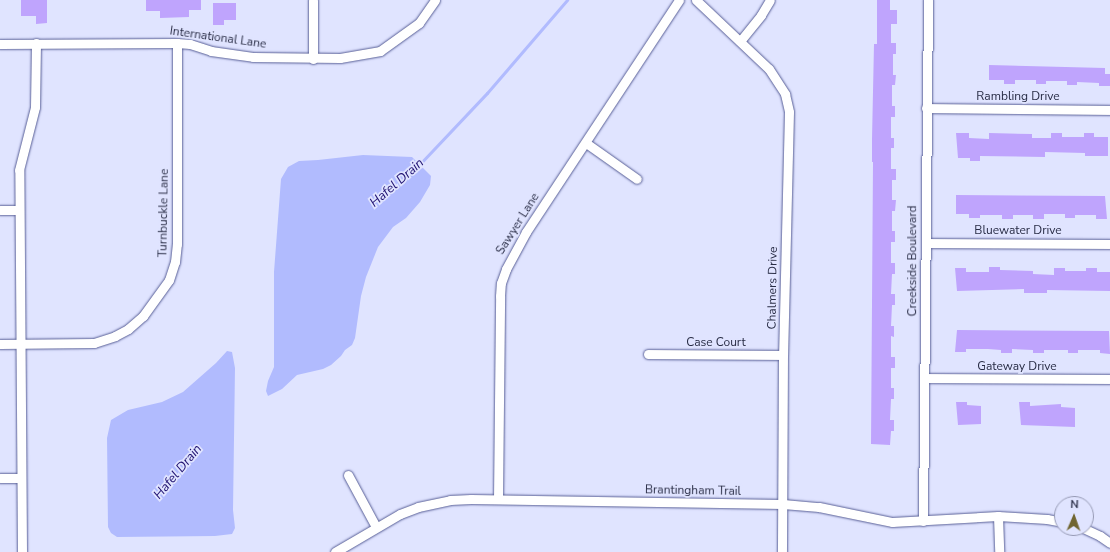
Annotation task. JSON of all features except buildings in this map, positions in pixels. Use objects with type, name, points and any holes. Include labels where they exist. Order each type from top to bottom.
[{"type":"street","points":[[313,0],[313,58]]},
{"type":"street","name":"International Lane","points":[[0,44],[177,43],[236,55],[340,58],[380,51],[419,23],[435,0]]},
{"type":"street","name":"Sawyer Lane","points":[[498,499],[501,283],[516,247],[679,0]]},
{"type":"street","name":"Chalmers Drive","points":[[696,0],[741,40],[769,69],[785,94],[789,112],[782,552]]},
{"type":"street","points":[[741,40],[761,15],[770,0]]},
{"type":"street","name":"Creekside Boulevard","points":[[923,522],[928,0]]},
{"type":"street","points":[[22,552],[19,170],[35,107],[36,43]]},
{"type":"street","name":"Turnbuckle Lane","points":[[0,344],[94,343],[115,336],[128,329],[143,316],[169,280],[175,262],[178,244],[177,43]]},
{"type":"street","name":"Rambling Drive","points":[[926,108],[1110,110]]},
{"type":"street","points":[[586,143],[638,178]]},
{"type":"street","points":[[0,210],[19,210]]},
{"type":"street","name":"Bluewater Drive","points":[[926,243],[1110,244]]},
{"type":"street","name":"Case Court","points":[[648,354],[784,355]]},
{"type":"street","name":"Gateway Drive","points":[[924,378],[1110,379]]},
{"type":"street","points":[[348,475],[376,527]]},
{"type":"street","points":[[0,478],[21,478]]},
{"type":"street","name":"Brantingham Trail","points":[[335,552],[400,514],[433,502],[471,498],[783,504],[819,507],[892,522],[923,522],[998,516],[1054,520]]},
{"type":"street","points":[[998,516],[999,552]]},
{"type":"street","points":[[1094,533],[1110,543]]},
{"type":"water","points":[[363,155],[412,157],[431,176],[430,185],[420,202],[406,218],[393,227],[378,247],[366,277],[361,296],[355,338],[352,345],[345,350],[331,365],[323,369],[297,375],[282,389],[268,396],[266,391],[268,381],[274,367],[274,272],[281,179],[288,167],[299,161]]},
{"type":"water","points":[[227,351],[232,352],[235,368],[233,510],[235,528],[232,534],[215,536],[117,537],[111,533],[108,527],[107,438],[111,420],[128,410],[162,402],[183,392],[216,363]]},
{"type":"waterway","name":"Hafel Drain","points":[[417,167],[487,93],[567,0]]}]
